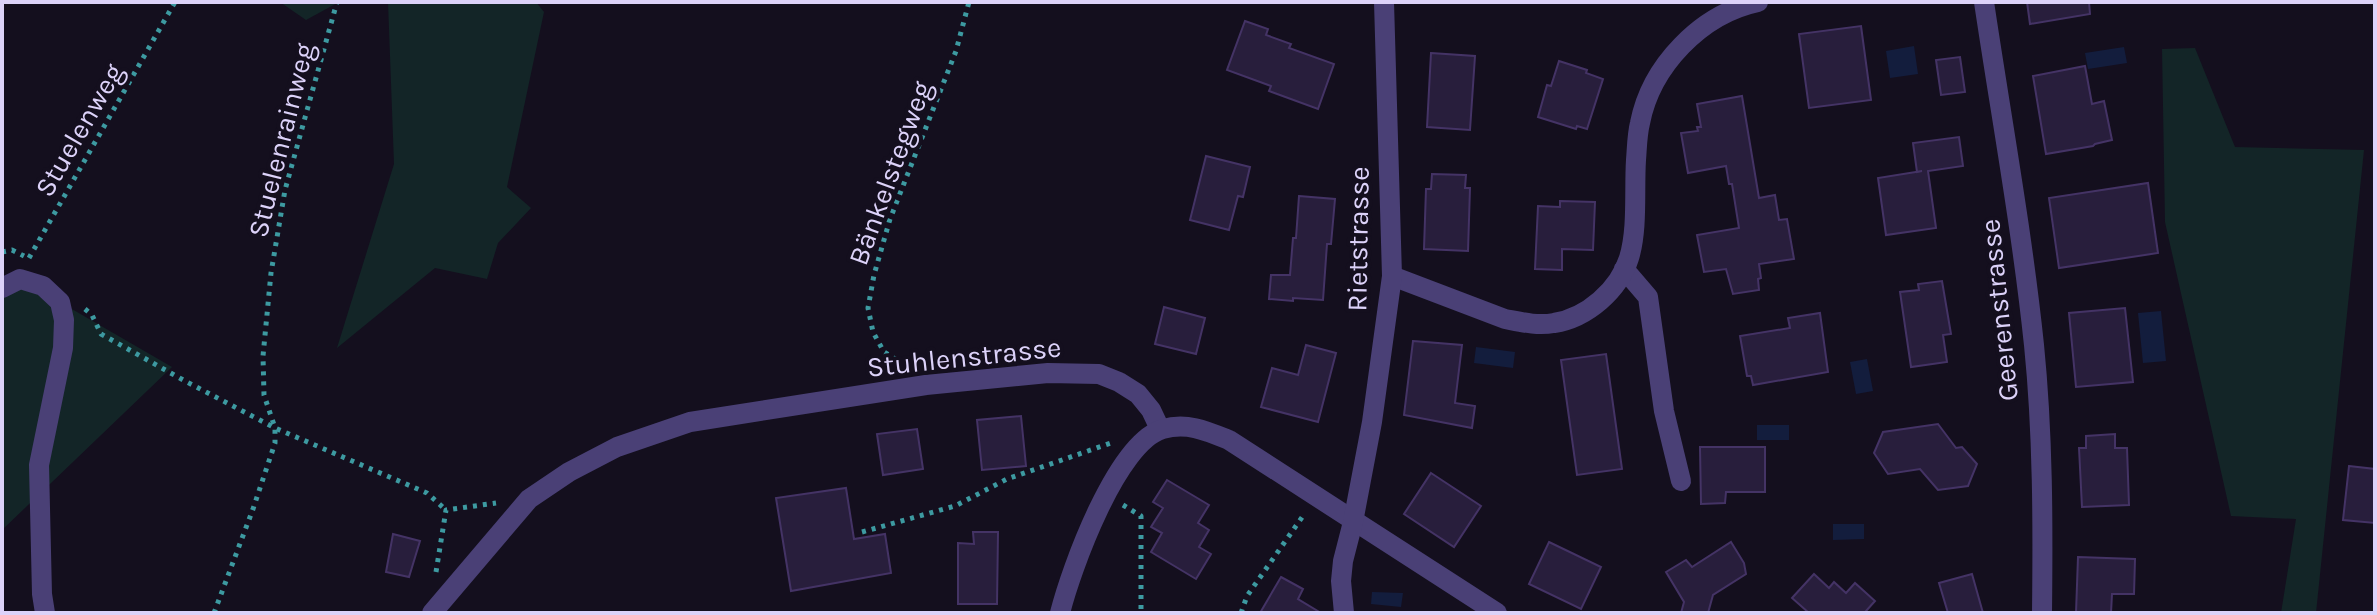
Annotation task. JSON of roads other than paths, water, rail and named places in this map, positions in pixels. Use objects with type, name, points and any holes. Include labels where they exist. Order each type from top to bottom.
[{"type":"street","name":"Rietstrasse","points":[[1344,613],[1343,561],[1372,422],[1392,276],[1384,2]]},
{"type":"street","points":[[1392,276],[1505,319],[1538,324],[1565,321],[1590,309],[1613,288],[1624,269],[1632,242],[1640,122],[1650,91],[1671,58],[1694,34],[1722,14],[1758,2]]},
{"type":"street","name":"Geerenstrasse","points":[[1984,2],[2024,262],[2034,349],[2043,489],[2042,613]]},
{"type":"street","points":[[1624,269],[1648,297],[1664,411],[1681,481]]},
{"type":"street","points":[[11,284],[43,286],[60,302],[64,320],[63,348],[39,465],[45,613]]},
{"type":"street","name":"Stuhlenstrasse","points":[[432,613],[529,499],[569,472],[617,447],[690,422],[926,385],[1048,373],[1099,374],[1119,382],[1138,394],[1151,410],[1160,429]]},
{"type":"street","points":[[1060,613],[1080,551],[1125,461],[1160,429],[1184,426],[1229,440],[1497,613]]},
{"type":"water","points":[[1914,46],[1918,74],[1890,78],[1886,51]]},
{"type":"water","points":[[2124,47],[2127,63],[2088,69],[2085,53]]},
{"type":"water","points":[[2161,311],[2166,361],[2143,363],[2138,313]]},
{"type":"water","points":[[1476,347],[1515,352],[1513,368],[1474,363]]},
{"type":"water","points":[[1867,359],[1873,391],[1856,394],[1850,362]]},
{"type":"water","points":[[1757,425],[1789,425],[1789,440],[1757,440]]},
{"type":"water","points":[[1833,524],[1864,524],[1864,539],[1833,540]]},
{"type":"water","points":[[1372,592],[1403,593],[1401,607],[1371,604]]}]
